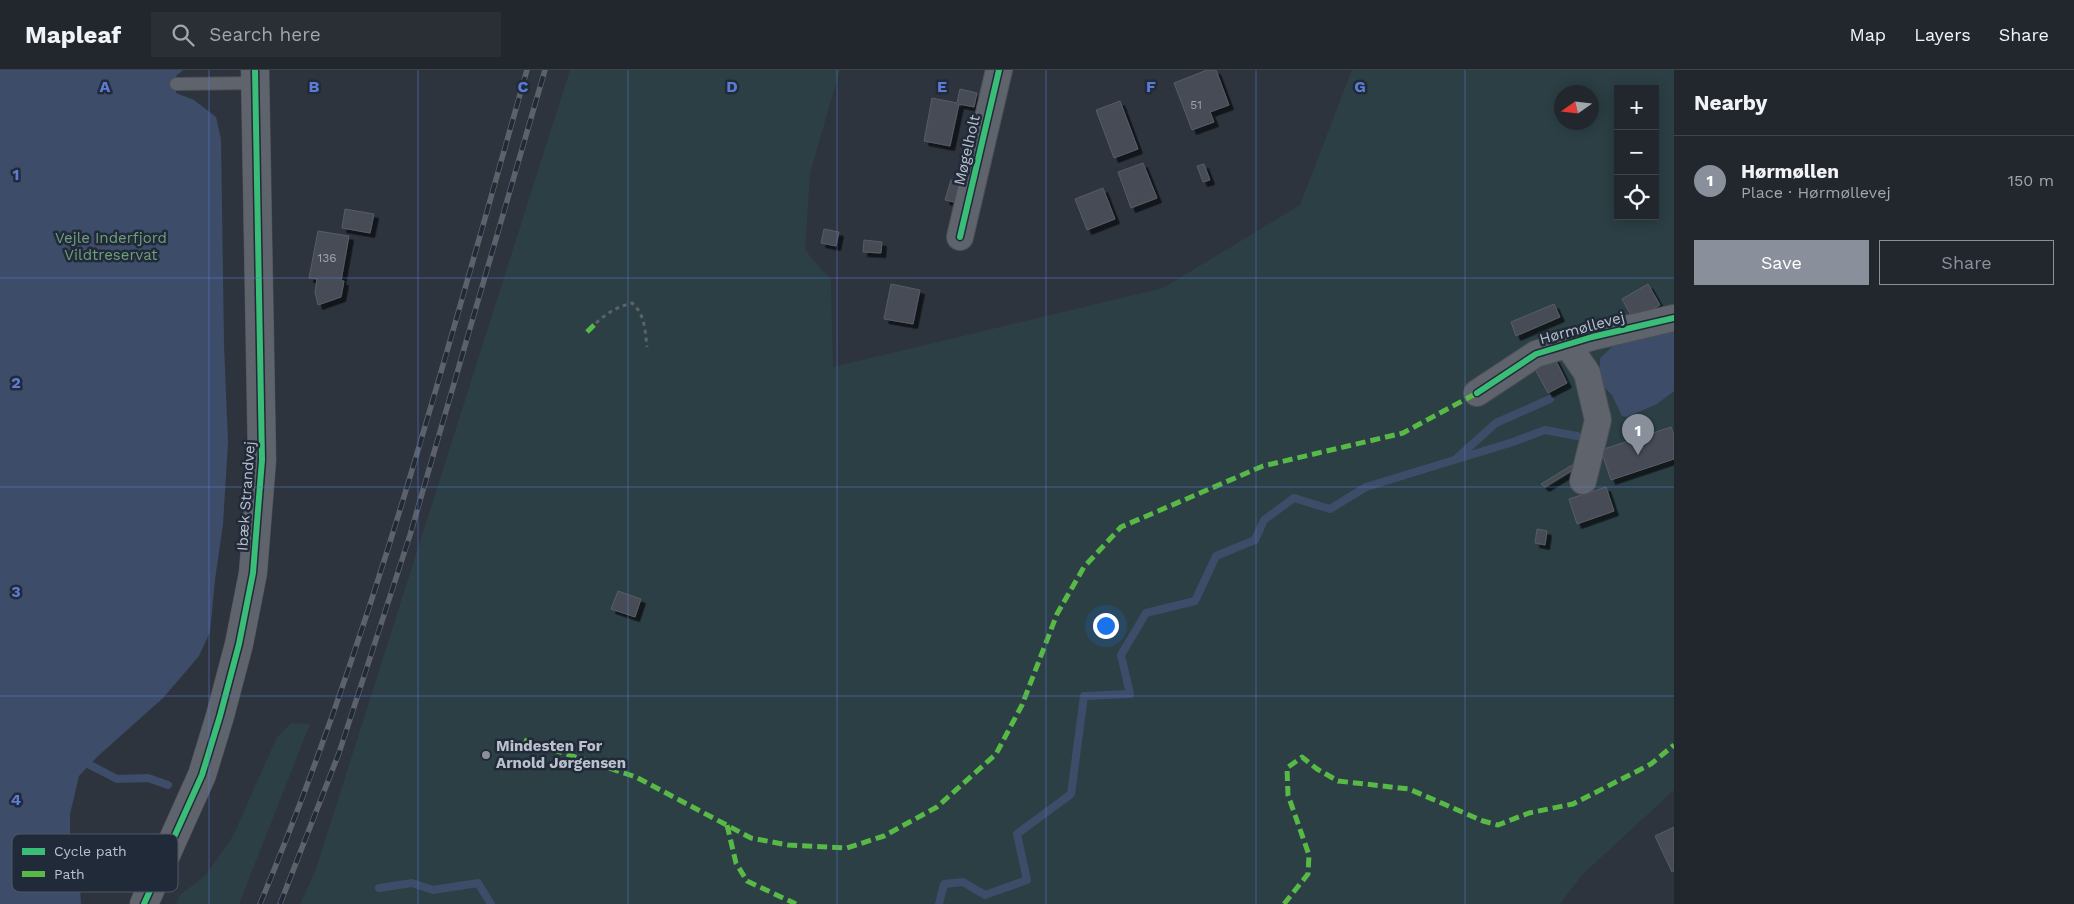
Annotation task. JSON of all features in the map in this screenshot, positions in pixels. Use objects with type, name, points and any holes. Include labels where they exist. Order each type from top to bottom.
[{"type":"street","name":"Møgelholt","points":[[960,236],[999,70]]},
{"type":"street","name":"Ibæk Strandvej","points":[[175,834],[202,775],[220,716],[239,644],[253,573],[262,451],[255,77]]},
{"type":"street","name":"Hørmøllevej","points":[[1477,393],[1536,354],[1567,344],[1674,318]]},
{"type":"street","name":"Hørmøllevej","points":[[1567,344],[1587,373],[1598,420],[1583,481]]},
{"type":"street","name":"Ibæk Strandvej","points":[[144,904],[149,892]]},
{"type":"lane","points":[[176,84],[255,77]]},
{"type":"path","points":[[596,324],[612,310],[632,303],[640,310],[647,347]]},
{"type":"green space","points":[[570,70],[840,70],[810,173],[805,250],[831,280],[833,367],[1163,288],[1300,205],[1352,70],[1674,70],[1674,790],[1582,875],[1560,904],[300,904],[315,872]]},
{"type":"green space","points":[[291,723],[310,724],[239,904],[176,904],[180,895],[206,875],[233,836],[277,737]]},
{"type":"water","name":"Vejle Inderfjord Vildtreservat","points":[[0,70],[183,70],[176,76],[176,93],[194,100],[216,117],[221,139],[224,345],[228,442],[223,524],[210,632],[199,656],[163,698],[98,756],[79,776],[70,814],[70,834],[12,834],[12,892],[80,892],[81,904],[0,904]]},
{"type":"water","points":[[1674,331],[1674,391],[1657,404],[1627,417],[1622,416],[1612,395],[1604,387],[1600,377],[1600,358],[1614,345]]},
{"type":"building","points":[[1207,70],[1216,70],[1229,105],[1210,112],[1214,122],[1192,130],[1174,83]]},
{"type":"building","points":[[960,89],[977,93],[974,107],[959,104],[950,146],[924,141],[932,98],[957,103]]},
{"type":"building","points":[[1120,101],[1138,149],[1114,158],[1096,110]]},
{"type":"building","points":[[1143,163],[1157,198],[1131,208],[1118,172]]},
{"type":"building","points":[[1204,164],[1210,180],[1203,182],[1197,166]]},
{"type":"building","points":[[951,180],[963,183],[958,203],[945,200]]},
{"type":"building","points":[[1103,188],[1115,219],[1087,230],[1075,199]]},
{"type":"building","points":[[345,209],[374,214],[370,233],[342,228]]},
{"type":"building","points":[[824,229],[839,232],[836,246],[821,243]]},
{"type":"building","points":[[318,231],[349,236],[341,281],[344,281],[341,297],[318,305],[315,292],[317,279],[309,278]]},
{"type":"building","points":[[864,240],[882,242],[881,253],[863,252]]},
{"type":"building","points":[[891,284],[920,290],[913,324],[884,319]]},
{"type":"building","points":[[1648,284],[1660,305],[1633,319],[1622,299]]},
{"type":"building","points":[[1554,304],[1560,317],[1516,336],[1511,322]]},
{"type":"building","points":[[1554,357],[1567,383],[1548,393],[1534,367]]},
{"type":"building","points":[[1671,427],[1674,435],[1674,459],[1611,480],[1601,450]]},
{"type":"building","points":[[1577,462],[1579,466],[1545,487],[1541,484]]},
{"type":"building","points":[[1606,487],[1614,511],[1577,524],[1569,499]]},
{"type":"building","points":[[1537,529],[1547,531],[1545,545],[1535,543]]},
{"type":"building","points":[[618,591],[641,599],[635,617],[611,609]]},
{"type":"building","points":[[1674,827],[1674,871],[1672,872],[1655,836]]},
{"type":"waterway","points":[[1458,457],[1496,423],[1550,399]]},
{"type":"waterway","points":[[939,904],[944,884],[963,882],[985,895],[1027,880],[1017,834],[1071,794],[1084,696],[1130,694],[1121,655],[1146,613],[1195,601],[1216,556],[1255,540],[1264,520],[1294,498],[1330,509],[1366,487],[1513,442],[1545,430],[1577,436]]},
{"type":"waterway","points":[[90,765],[117,779],[148,778],[168,785]]},
{"type":"waterway","points":[[379,888],[412,883],[433,890],[478,883],[491,904]]},
{"type":"railway","points":[[260,904],[301,802],[373,595],[437,386],[527,70]]},
{"type":"railway","points":[[280,904],[339,753],[410,535],[545,70]]},
{"type":"marked path","points":[[587,332],[596,323]]},
{"type":"marked path","points":[[524,740],[636,777],[751,838],[788,845],[847,848],[884,836],[937,807],[996,754],[1022,705],[1057,614],[1084,567],[1121,527],[1263,466],[1403,433],[1477,393]]},
{"type":"marked path","points":[[1284,904],[1308,874],[1309,855],[1288,795],[1287,768],[1302,757],[1317,769],[1338,781],[1409,789],[1483,821],[1498,825],[1529,813],[1573,804],[1651,764],[1674,745]]},
{"type":"marked path","points":[[727,825],[736,863],[747,881],[796,904]]},
{"type":"cycle path","points":[[175,834],[202,775],[220,716],[239,644],[253,573],[262,460],[255,70]]},
{"type":"cycle path","points":[[960,237],[999,70]]},
{"type":"cycle path","points":[[1477,393],[1536,354],[1592,337],[1674,318]]},
{"type":"cycle path","points":[[144,904],[149,892]]},
{"type":"place","name":"Hørmøllen","points":[[1638,455]]},
{"type":"place","name":"Mindesten For Arnold Jørgensen","points":[[486,755]]}]
